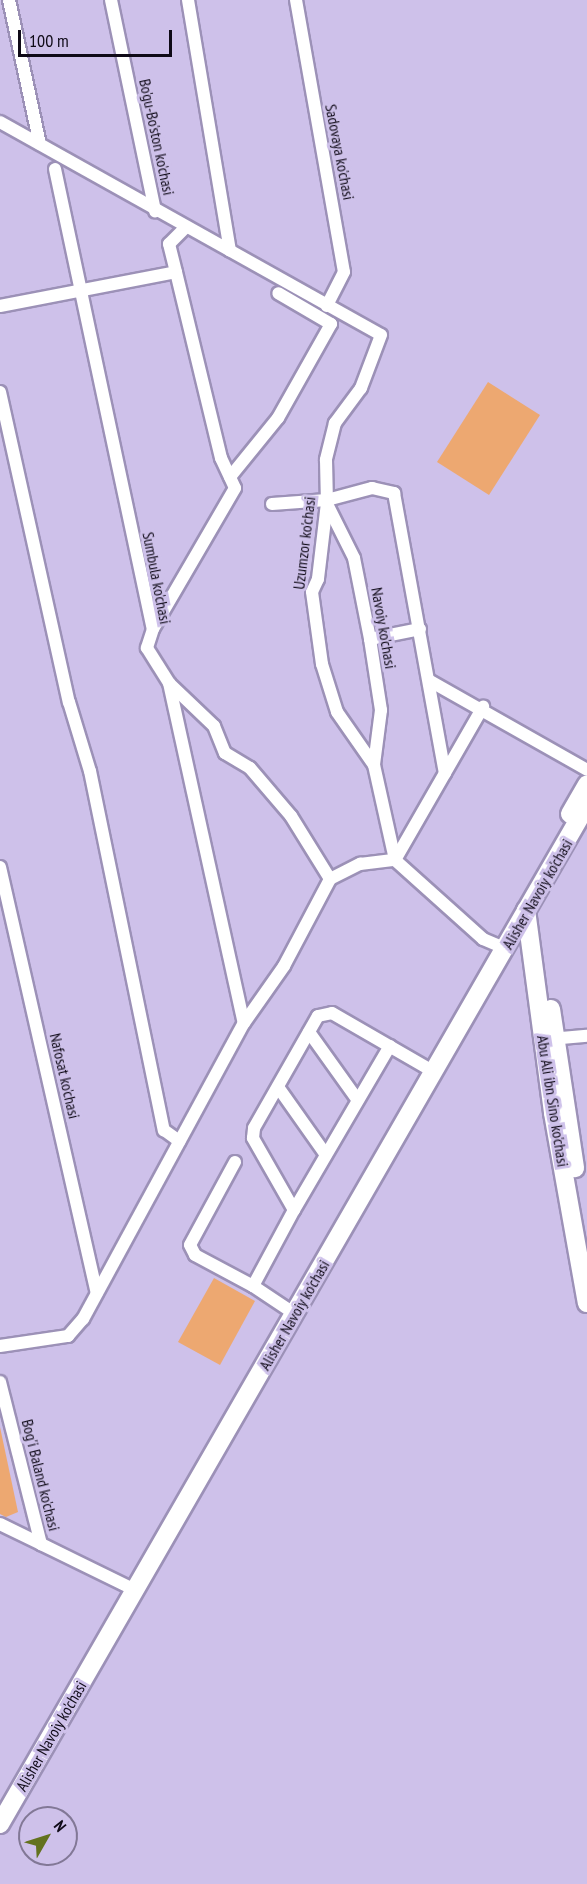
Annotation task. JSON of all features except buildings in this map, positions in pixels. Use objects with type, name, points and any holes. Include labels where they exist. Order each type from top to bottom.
[{"type":"main road","name":"Alisher Navoiy ko'chasi","points":[[0,1824],[131,1587],[500,950],[587,785]]},
{"type":"main road","name":"Alisher Navoiy ko'chasi","points":[[526,901],[587,805]]},
{"type":"main road","name":"Abu Ali ibn Sino ko'chasi","points":[[526,901],[533,960],[587,1244]]},
{"type":"main road","name":"Abu Ali ibn Sino ko'chasi","points":[[526,901],[549,1040],[587,1303]]},
{"type":"main road","points":[[500,950],[533,960]]},
{"type":"main road","name":"Alisher Navoiy ko'chasi","points":[[0,1800],[131,1587]]},
{"type":"street","points":[[9,0],[40,144]]},
{"type":"street","name":"Bo'gu-Bo'ston ko'chasi","points":[[111,0],[156,211]]},
{"type":"street","points":[[189,0],[230,251]]},
{"type":"street","name":"Sadovaya ko'chasi","points":[[296,0],[344,272],[327,306]]},
{"type":"street","points":[[0,122],[327,306]]},
{"type":"street","name":"Sumbula ko'chasi","points":[[55,169],[153,629],[147,648],[169,683],[244,1023]]},
{"type":"street","points":[[153,629],[235,488],[221,458],[170,244],[186,227]]},
{"type":"street","points":[[0,306],[176,272]]},
{"type":"street","points":[[230,477],[278,418],[331,324],[278,293]]},
{"type":"street","name":"Uzumzor ko'chasi","points":[[327,306],[381,335],[360,388],[335,423],[326,460],[327,502],[312,592],[322,664],[337,712],[374,765],[395,860]]},
{"type":"street","points":[[0,392],[69,702],[90,771],[164,1130],[179,1141]]},
{"type":"street","points":[[272,504],[327,502],[372,488],[394,493],[445,773]]},
{"type":"street","name":"Navoiy ko'chasi","points":[[327,502],[354,558],[370,639],[381,710],[374,765]]},
{"type":"street","points":[[370,639],[420,629]]},
{"type":"street","points":[[430,681],[483,707],[587,770]]},
{"type":"street","points":[[169,683],[214,726],[225,753],[250,768],[291,816],[330,879]]},
{"type":"street","points":[[395,860],[483,707]]},
{"type":"street","points":[[0,1346],[68,1336],[97,1293],[244,1023],[284,966],[330,879],[360,864],[395,860]]},
{"type":"street","points":[[395,860],[443,906],[500,950]]},
{"type":"street","name":"Nafosat ko'chasi","points":[[0,867],[97,1293]]},
{"type":"street","points":[[294,1210],[254,1138],[254,1128],[318,1016],[332,1012],[429,1069]]},
{"type":"street","points":[[309,1032],[357,1099]]},
{"type":"street","points":[[549,1040],[587,1036]]},
{"type":"street","points":[[253,1286],[357,1099],[390,1046]]},
{"type":"street","points":[[278,1087],[326,1155]]},
{"type":"street","points":[[235,1162],[190,1245],[195,1255],[253,1286],[290,1312]]},
{"type":"street","name":"Bog'i Baland ko'chasi","points":[[0,1382],[41,1544],[131,1587]]},
{"type":"street","points":[[0,1524],[41,1544]]},
{"type":"shaded area","points":[[488,382],[540,415],[489,495],[437,462]]},
{"type":"shaded area","points":[[214,1278],[255,1301],[220,1365],[178,1342]]},
{"type":"shaded area","points":[[0,1427],[18,1512],[6,1517],[0,1514]]}]
